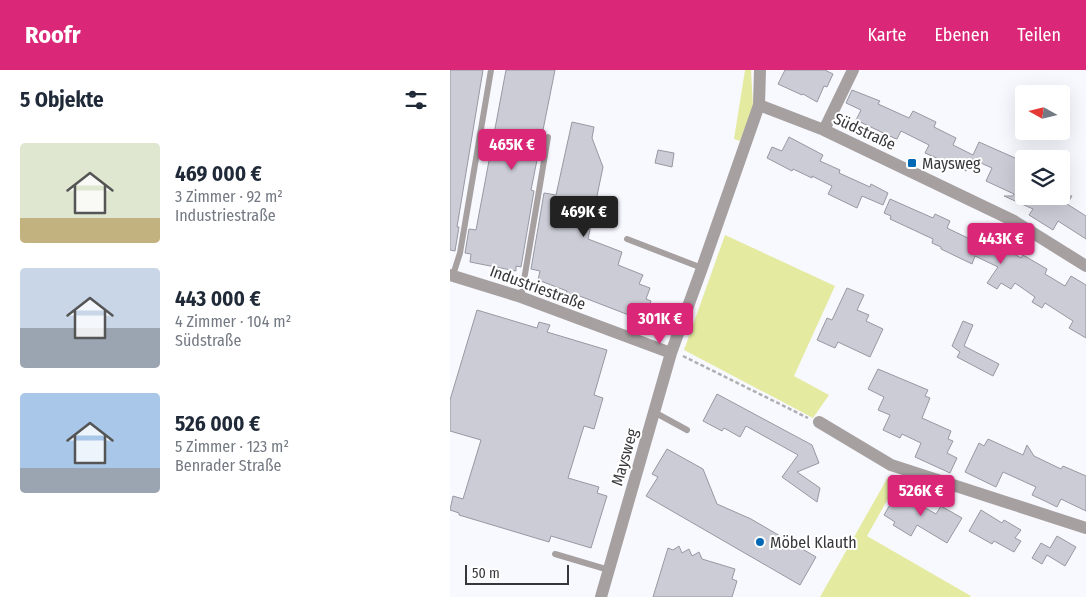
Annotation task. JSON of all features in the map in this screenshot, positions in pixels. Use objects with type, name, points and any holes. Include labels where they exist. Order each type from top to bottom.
[{"type":"street","name":"Maysweg","points":[[601,597],[671,353],[759,105],[760,70]]},
{"type":"street","points":[[824,130],[853,70]]},
{"type":"street","name":"Südstraße","points":[[759,105],[824,130],[1014,221],[1086,266]]},
{"type":"street","name":"Industriestraße","points":[[452,275],[671,353]]},
{"type":"street","points":[[819,422],[891,465],[1086,528]]},
{"type":"lane","points":[[452,275],[460,253],[491,70]]},
{"type":"lane","points":[[521,298],[548,137]]},
{"type":"lane","points":[[627,239],[702,268]]},
{"type":"lane","points":[[654,412],[687,430]]},
{"type":"lane","points":[[554,554],[609,570]]},
{"type":"path","points":[[671,353],[685,356],[819,422]]},
{"type":"green space","points":[[745,70],[751,70],[753,106],[740,141],[734,139]]},
{"type":"green space","points":[[725,235],[835,286],[794,376],[829,395],[813,418],[684,350]]},
{"type":"green space","points":[[888,477],[898,481],[867,536],[970,597],[820,597]]},
{"type":"building","points":[[450,70],[483,70],[457,227],[459,227],[455,251],[450,250]]},
{"type":"building","points":[[506,70],[555,70],[531,190],[534,191],[521,267],[516,266],[516,271],[470,262],[471,254],[465,253],[469,229],[476,230]]},
{"type":"building","points":[[785,70],[825,70],[833,74],[827,87],[824,86],[817,102],[778,84]]},
{"type":"building","points":[[852,90],[880,101],[878,104],[909,118],[913,111],[936,122],[934,127],[956,138],[953,145],[973,155],[979,142],[1015,158],[1015,201],[1004,196],[1013,196],[1014,194],[986,181],[992,168],[972,159],[966,171],[925,153],[929,145],[901,131],[897,139],[856,120],[861,110],[846,103]]},
{"type":"building","points":[[572,122],[594,127],[592,138],[603,167],[588,239],[622,252],[618,265],[643,275],[639,284],[650,288],[646,299],[651,301],[649,307],[657,310],[652,324],[577,295],[574,303],[564,299],[567,291],[538,280],[540,271],[531,269],[544,193],[556,195]]},
{"type":"building","points":[[789,137],[823,155],[820,161],[840,170],[839,173],[870,187],[871,184],[888,193],[883,205],[862,196],[857,208],[828,194],[832,186],[812,176],[812,178],[793,169],[792,171],[767,158],[772,147],[782,151]]},
{"type":"building","points":[[658,150],[674,153],[672,167],[655,163]]},
{"type":"building","points":[[890,199],[933,218],[935,214],[950,221],[947,228],[972,240],[973,238],[986,244],[989,239],[1021,258],[1023,255],[1047,269],[1045,274],[1065,286],[1071,276],[1086,285],[1086,338],[1069,328],[1073,321],[1045,303],[1042,308],[1032,302],[1035,297],[1015,283],[1011,289],[1001,283],[997,289],[987,283],[998,267],[975,256],[972,264],[941,249],[941,247],[932,243],[933,239],[890,219],[891,216],[884,213]]},
{"type":"building","points":[[1024,205],[1069,205],[1086,216],[1086,239],[1058,221],[1053,230],[1029,215],[1033,209]]},
{"type":"building","points":[[847,288],[864,295],[857,310],[869,315],[866,321],[883,329],[870,357],[838,342],[835,348],[817,340],[827,318],[832,320]]},
{"type":"building","points":[[477,310],[537,328],[539,322],[550,325],[547,332],[607,350],[594,395],[603,398],[594,429],[584,426],[568,478],[599,487],[597,493],[607,496],[591,548],[551,536],[549,542],[459,515],[459,513],[450,510],[453,496],[463,499],[481,440],[450,431],[450,400]]},
{"type":"building","points":[[963,321],[973,325],[964,346],[999,364],[993,376],[957,357],[960,352],[952,346]]},
{"type":"building","points":[[878,369],[928,390],[925,396],[930,398],[922,418],[951,431],[948,439],[953,441],[947,453],[957,458],[950,473],[915,457],[921,443],[902,434],[900,438],[883,430],[890,415],[878,410],[884,397],[868,389]]},
{"type":"building","points":[[717,394],[812,445],[819,463],[797,472],[820,488],[817,502],[782,477],[798,455],[746,426],[740,437],[724,428],[722,431],[703,421]]},
{"type":"building","points":[[988,439],[1023,455],[1027,445],[1034,456],[1061,469],[1063,466],[1086,476],[1086,511],[1061,499],[1057,507],[1032,495],[1036,487],[1003,472],[996,487],[965,472],[979,443],[984,446]]},
{"type":"building","points":[[667,449],[703,469],[717,504],[751,519],[816,557],[800,585],[646,496],[658,477],[652,474]]},
{"type":"building","points":[[899,489],[915,498],[913,501],[936,514],[941,506],[962,518],[947,543],[917,525],[911,536],[893,525],[895,522],[884,515]]},
{"type":"building","points":[[981,510],[1002,523],[1004,520],[1021,530],[1015,538],[1021,541],[1014,552],[994,541],[992,544],[969,531]]},
{"type":"building","points":[[1057,536],[1076,547],[1065,566],[1047,555],[1042,564],[1032,558],[1041,543],[1050,548]]},
{"type":"building","points":[[679,546],[682,553],[689,549],[692,556],[699,552],[702,559],[735,569],[732,579],[737,581],[732,597],[653,597],[668,548],[673,550]]},
{"type":"place","name":"Maysweg","points":[[912,163]]},
{"type":"place","name":"Möbel Klauth","points":[[760,542]]}]
